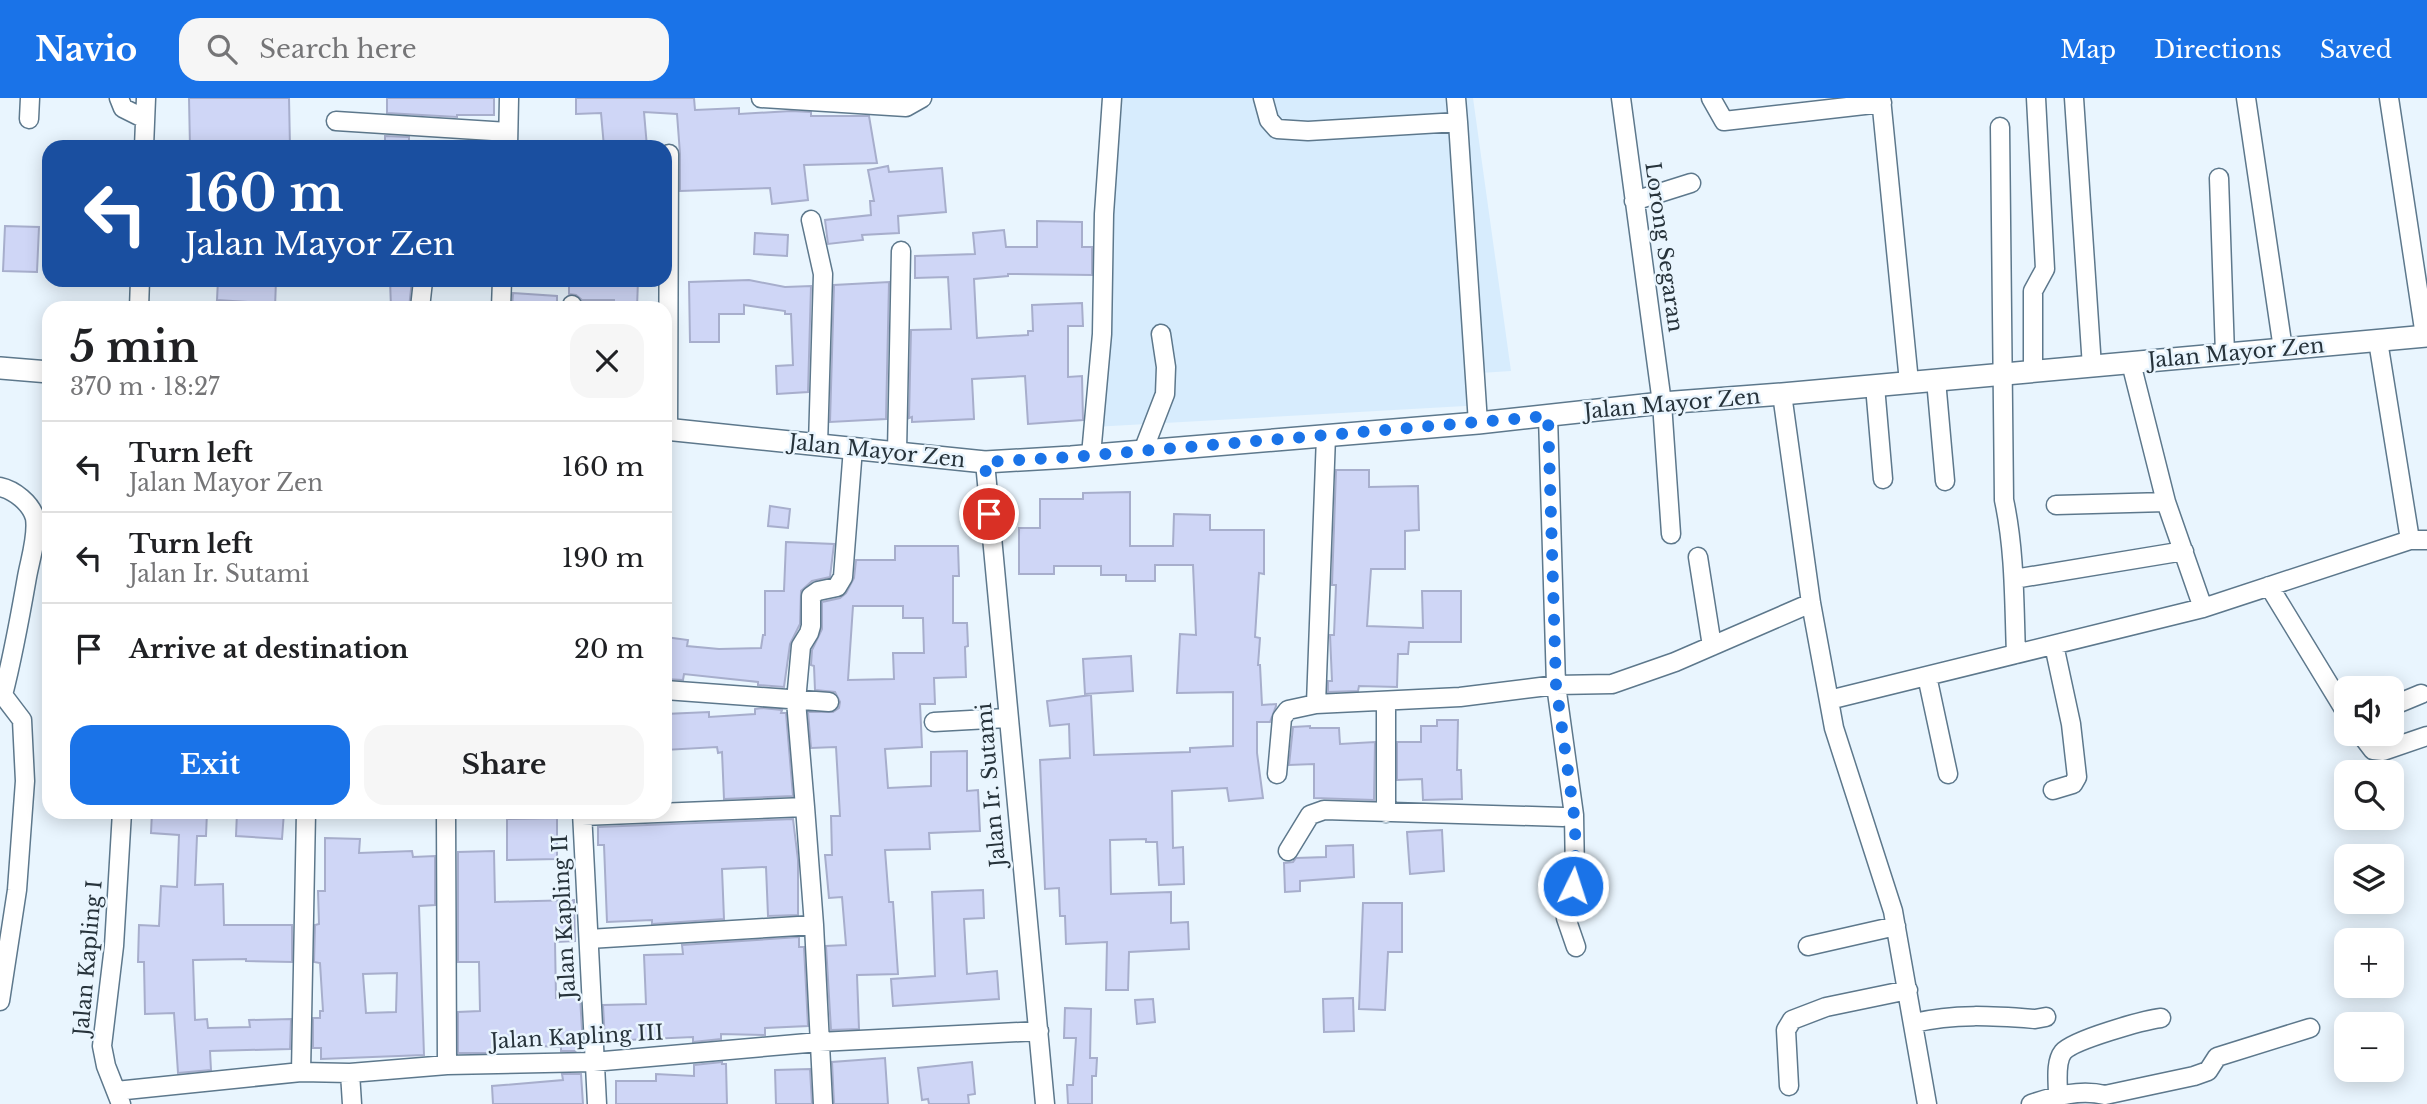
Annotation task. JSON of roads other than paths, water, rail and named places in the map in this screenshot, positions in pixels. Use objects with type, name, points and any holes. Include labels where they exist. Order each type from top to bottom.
[{"type":"street","points":[[29,119],[30,98]]},
{"type":"street","points":[[119,98],[123,108],[145,119]]},
{"type":"street","points":[[144,140],[146,98]]},
{"type":"street","points":[[336,121],[508,140],[509,98]]},
{"type":"street","points":[[761,98],[906,107],[922,98]]},
{"type":"street","points":[[1091,455],[1101,334],[1104,214],[1112,98]]},
{"type":"street","points":[[1263,98],[1269,120],[1277,129],[1308,131],[1458,122]]},
{"type":"street","points":[[1456,98],[1478,423]]},
{"type":"street","name":"Lorong Segaran","points":[[1621,98],[1662,403],[1671,534]]},
{"type":"street","points":[[1711,98],[1724,121],[1882,101],[1909,382]]},
{"type":"street","points":[[2033,372],[2033,291],[2045,268],[2036,98]]},
{"type":"street","points":[[2074,98],[2092,367]]},
{"type":"street","points":[[2246,98],[2283,349]]},
{"type":"street","points":[[2389,98],[2426,336]]},
{"type":"street","points":[[2000,127],[2004,500],[2014,579],[2016,654]]},
{"type":"street","points":[[2219,178],[2225,355]]},
{"type":"street","points":[[1634,201],[1691,183]]},
{"type":"street","points":[[811,220],[823,274],[818,445]]},
{"type":"street","points":[[897,452],[901,251]]},
{"type":"street","points":[[1143,451],[1165,394],[1166,367],[1161,334]]},
{"type":"street","name":"Jalan Mayor Zen","points":[[672,431],[985,462],[1478,423],[1662,403],[2426,336]]},
{"type":"street","points":[[1829,700],[2203,608],[2419,540],[2378,341]]},
{"type":"street","points":[[2131,363],[2166,502],[2203,608]]},
{"type":"street","points":[[0,368],[42,371]]},
{"type":"street","points":[[1936,380],[1945,481]]},
{"type":"street","points":[[1875,386],[1883,479]]},
{"type":"street","points":[[1782,394],[1811,603],[1834,728],[1896,926],[1927,1104]]},
{"type":"street","points":[[1548,416],[1556,685],[1574,815],[1575,876],[1569,893],[1566,918],[1576,947]]},
{"type":"street","points":[[1316,704],[1326,436]]},
{"type":"street","points":[[823,1104],[814,925],[796,701],[801,646],[811,626],[811,596],[818,591],[837,587],[843,578],[853,448]]},
{"type":"street","name":"Jalan Ir. Sutami","points":[[985,462],[1045,1104]]},
{"type":"street","points":[[0,1001],[8,888],[25,781],[22,720],[1,695],[15,649],[34,540],[35,517],[24,500],[6,489]]},
{"type":"street","points":[[2056,505],[2166,502]]},
{"type":"street","points":[[2014,579],[2184,551]]},
{"type":"street","points":[[1698,557],[1712,646]]},
{"type":"street","points":[[2269,586],[2334,693]]},
{"type":"street","points":[[1277,774],[1282,718],[1288,710],[1316,704],[1460,697],[1556,685],[1612,684],[1675,662],[1811,603]]},
{"type":"street","points":[[2053,790],[2073,783],[2077,777],[2071,724],[2054,645]]},
{"type":"street","points":[[1927,676],[1948,774]]},
{"type":"street","points":[[672,691],[829,702]]},
{"type":"street","points":[[2404,701],[2421,694]]},
{"type":"street","points":[[1386,701],[1386,813]]},
{"type":"street","points":[[934,722],[1007,718]]},
{"type":"street","points":[[2404,744],[2427,736]]},
{"type":"street","points":[[2370,746],[2373,750],[2383,751],[2398,746]]},
{"type":"street","points":[[672,811],[805,807]]},
{"type":"street","points":[[1288,851],[1310,815],[1316,811],[1563,817],[1574,815]]},
{"type":"street","name":"Jalan Kapling I","points":[[119,1097],[106,1066],[102,1046],[114,946],[122,819]]},
{"type":"street","points":[[301,1072],[306,819]]},
{"type":"street","points":[[446,819],[447,1065]]},
{"type":"street","name":"Jalan Kapling II","points":[[582,819],[597,1104]]},
{"type":"street","points":[[589,939],[814,925]]},
{"type":"street","points":[[1808,946],[1896,926]]},
{"type":"street","points":[[1789,1086],[1786,1030],[1792,1020],[1826,1007],[1908,990]]},
{"type":"street","points":[[1914,1023],[1938,1017],[1970,1015],[2035,1019],[2046,1017]]},
{"type":"street","points":[[2058,1095],[2058,1064],[2063,1052],[2076,1044],[2161,1018]]},
{"type":"street","points":[[2031,1104],[2058,1095],[2093,1092],[2105,1095],[2194,1076],[2208,1071],[2217,1057],[2310,1028]]},
{"type":"street","name":"Jalan Kapling III","points":[[119,1097],[301,1072],[350,1073],[447,1065],[593,1062],[819,1042],[1039,1031]]},
{"type":"street","points":[[350,1073],[352,1104]]}]
